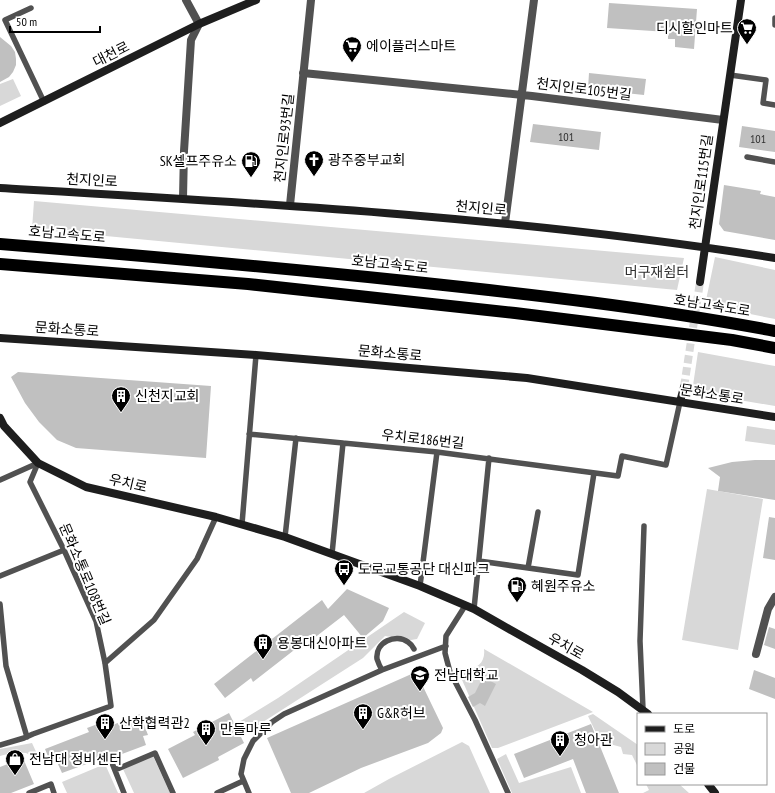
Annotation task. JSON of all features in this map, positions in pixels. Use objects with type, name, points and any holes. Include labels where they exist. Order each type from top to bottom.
[{"type":"highway","name":"호남고속도로","points":[[0,244],[248,264],[508,292],[725,322],[775,331]]},
{"type":"highway","points":[[0,264],[256,285],[515,313],[732,340],[775,348]]},
{"type":"street","points":[[183,198],[184,144],[191,40],[200,24],[186,0]]},
{"type":"street","name":"대천로","points":[[0,124],[200,24],[256,0]]},
{"type":"street","name":"천지인로93번길","points":[[290,206],[311,0]]},
{"type":"street","name":"천지인로105번길","points":[[505,223],[534,0]]},
{"type":"street","name":"천지인로115번길","points":[[700,282],[741,0]]},
{"type":"street","name":"천지인로105번길","points":[[303,73],[643,109]]},
{"type":"street","name":"천지인로115번길","points":[[643,109],[723,120]]},
{"type":"street","name":"천지인로","points":[[0,188],[183,198],[505,223],[704,247],[775,258]]},
{"type":"street","name":"문화소통로","points":[[0,338],[256,355],[527,378],[775,417]]},
{"type":"street","points":[[680,402],[684,387]]},
{"type":"street","name":"우치로","points":[[0,418],[4,426],[38,463],[86,487],[242,524],[285,537],[420,586],[474,609],[582,670],[646,712]]},
{"type":"street","points":[[756,654],[768,609],[775,597]]},
{"type":"street","points":[[709,785],[715,793]]},
{"type":"lane","points":[[31,8],[5,20],[44,102]]},
{"type":"lane","points":[[775,18],[775,25]]},
{"type":"lane","points":[[730,75],[766,80],[763,103],[775,105]]},
{"type":"lane","points":[[747,157],[775,162]]},
{"type":"lane","points":[[242,524],[256,355]]},
{"type":"lane","name":"우치로186번길","points":[[250,434],[437,452],[618,476],[622,456],[666,465],[680,402]]},
{"type":"lane","points":[[285,537],[296,438]]},
{"type":"lane","points":[[332,554],[344,443]]},
{"type":"lane","points":[[420,586],[437,452]]},
{"type":"lane","points":[[474,609],[489,458]]},
{"type":"lane","points":[[0,480],[38,463]]},
{"type":"lane","name":"문화소통로108번길","points":[[0,744],[27,737],[111,706],[105,664],[96,621],[64,550],[30,482],[38,463]]},
{"type":"lane","points":[[479,561],[578,575],[594,473]]},
{"type":"lane","points":[[528,568],[538,512]]},
{"type":"lane","points":[[105,664],[154,620],[197,559],[216,517]]},
{"type":"lane","name":"우치로","points":[[644,526],[640,641],[646,712]]},
{"type":"lane","points":[[0,576],[64,550]]},
{"type":"lane","points":[[0,604],[6,666],[27,737]]},
{"type":"lane","points":[[465,606],[446,636],[445,653],[450,672],[475,720],[508,793]]},
{"type":"lane","points":[[382,670],[377,658],[378,651],[382,644],[387,640],[394,639],[409,642],[414,649]]},
{"type":"lane","points":[[249,793],[241,774],[242,764],[253,741],[272,722],[284,714],[382,670],[446,646]]},
{"type":"lane","points":[[115,770],[155,753],[173,793]]},
{"type":"lane","points":[[110,758],[124,793]]},
{"type":"lane","points":[[217,793],[243,781]]},
{"type":"lane","points":[[29,793],[51,784],[54,793]]},
{"type":"green space","points":[[13,79],[21,96],[0,106],[0,84]]},
{"type":"green space","name":"머구재쉼터","points":[[34,201],[684,258],[677,290],[32,229]]},
{"type":"green space","points":[[715,257],[775,270],[775,319],[705,305]]},
{"type":"green space","points":[[698,352],[775,366],[775,406],[692,392]]},
{"type":"green space","points":[[747,426],[775,430],[775,445],[745,441]]},
{"type":"green space","points":[[707,489],[763,499],[738,650],[682,640]]},
{"type":"green space","points":[[404,612],[425,623],[417,639],[411,640],[385,636],[363,658],[252,729],[239,722],[278,698]]},
{"type":"green space","points":[[484,649],[593,712],[498,748],[492,748],[459,673],[460,668],[470,669],[478,666],[483,659]]},
{"type":"green space","points":[[593,714],[637,744],[637,765],[632,755],[623,754],[621,747],[606,743],[603,739],[598,737],[588,716]]},
{"type":"green space","points":[[462,742],[469,746],[490,793],[364,793],[389,779]]},
{"type":"green space","points":[[32,743],[38,756],[33,756],[26,753],[10,753],[0,756],[0,749]]},
{"type":"green space","points":[[506,754],[519,783],[571,767],[581,793],[512,793],[497,759]]},
{"type":"green space","points":[[153,756],[170,793],[134,793],[123,769]]},
{"type":"green space","points":[[105,764],[118,793],[67,793],[62,782]]},
{"type":"green space","points":[[646,785],[680,785],[689,793],[643,793],[649,790]]},
{"type":"building","points":[[609,3],[697,9],[694,49],[675,47],[675,39],[668,39],[668,32],[607,28]]},
{"type":"building","points":[[0,37],[11,46],[15,52],[16,65],[9,77],[0,82]]},
{"type":"building","points":[[589,73],[646,79],[644,95],[588,89]]},
{"type":"building","points":[[533,124],[601,132],[599,150],[530,142]]},
{"type":"building","points":[[742,126],[775,131],[775,152],[739,147]]},
{"type":"building","points":[[724,185],[761,191],[760,194],[775,197],[775,240],[724,231],[719,224]]},
{"type":"building","name":"신천지교회","points":[[18,372],[211,386],[206,458],[76,448],[57,440],[39,422],[25,403],[11,377]]},
{"type":"building","points":[[775,460],[775,500],[718,491],[720,477],[708,468],[732,462]]},
{"type":"building","points":[[769,517],[775,518],[775,560],[763,558]]},
{"type":"building","name":"용봉대신아파트","points":[[347,589],[389,608],[383,621],[363,638],[344,615],[309,642],[307,640],[253,682],[251,678],[225,698],[214,684],[322,600],[328,609]]},
{"type":"building","points":[[769,627],[775,629],[775,649],[764,645]]},
{"type":"building","points":[[754,670],[775,678],[775,699],[749,689]]},
{"type":"building","name":"G&R허브","points":[[416,672],[443,728],[441,733],[428,743],[361,768],[309,793],[291,793],[267,738]]},
{"type":"building","points":[[483,677],[496,684],[485,706],[480,703],[473,707],[468,697],[475,693]]},
{"type":"building","name":"만들마루","points":[[229,713],[244,743],[218,757],[219,760],[183,778],[168,749],[195,735],[193,732]]},
{"type":"building","name":"산학협력관2","points":[[140,714],[148,735],[143,736],[146,745],[114,757],[112,754],[109,754],[106,756],[105,761],[103,758],[62,773],[57,762],[51,764],[45,749],[89,732],[87,728],[103,722],[105,728]]},
{"type":"building","name":"청아관","points":[[591,724],[619,793],[586,793],[573,759],[524,778],[514,754]]},
{"type":"building","name":"전남대 정비센터","points":[[23,758],[34,784],[11,793],[0,793],[0,767]]},
{"type":"tunnel","points":[[684,387],[700,282]]},
{"type":"place","name":"디시할인마트","points":[[747,45]]},
{"type":"place","name":"에이플러스마트","points":[[352,63]]},
{"type":"place","name":"광주중부교회","points":[[314,177]]},
{"type":"place","name":"SK셀프주유소","points":[[251,178]]},
{"type":"place","name":"신천지교회","points":[[121,413]]},
{"type":"place","name":"도로교통공단 대신파크","points":[[344,586]]},
{"type":"place","name":"혜원주유소","points":[[517,603]]},
{"type":"place","name":"용봉대신아파트","points":[[263,660]]},
{"type":"place","name":"전남대학교","points":[[420,692]]},
{"type":"place","name":"G&R허브","points":[[363,730]]},
{"type":"place","name":"산학협력관2","points":[[105,740]]},
{"type":"place","name":"만들마루","points":[[206,746]]},
{"type":"place","name":"청아관","points":[[560,757]]},
{"type":"place","name":"전남대 정비센터","points":[[15,776]]}]
